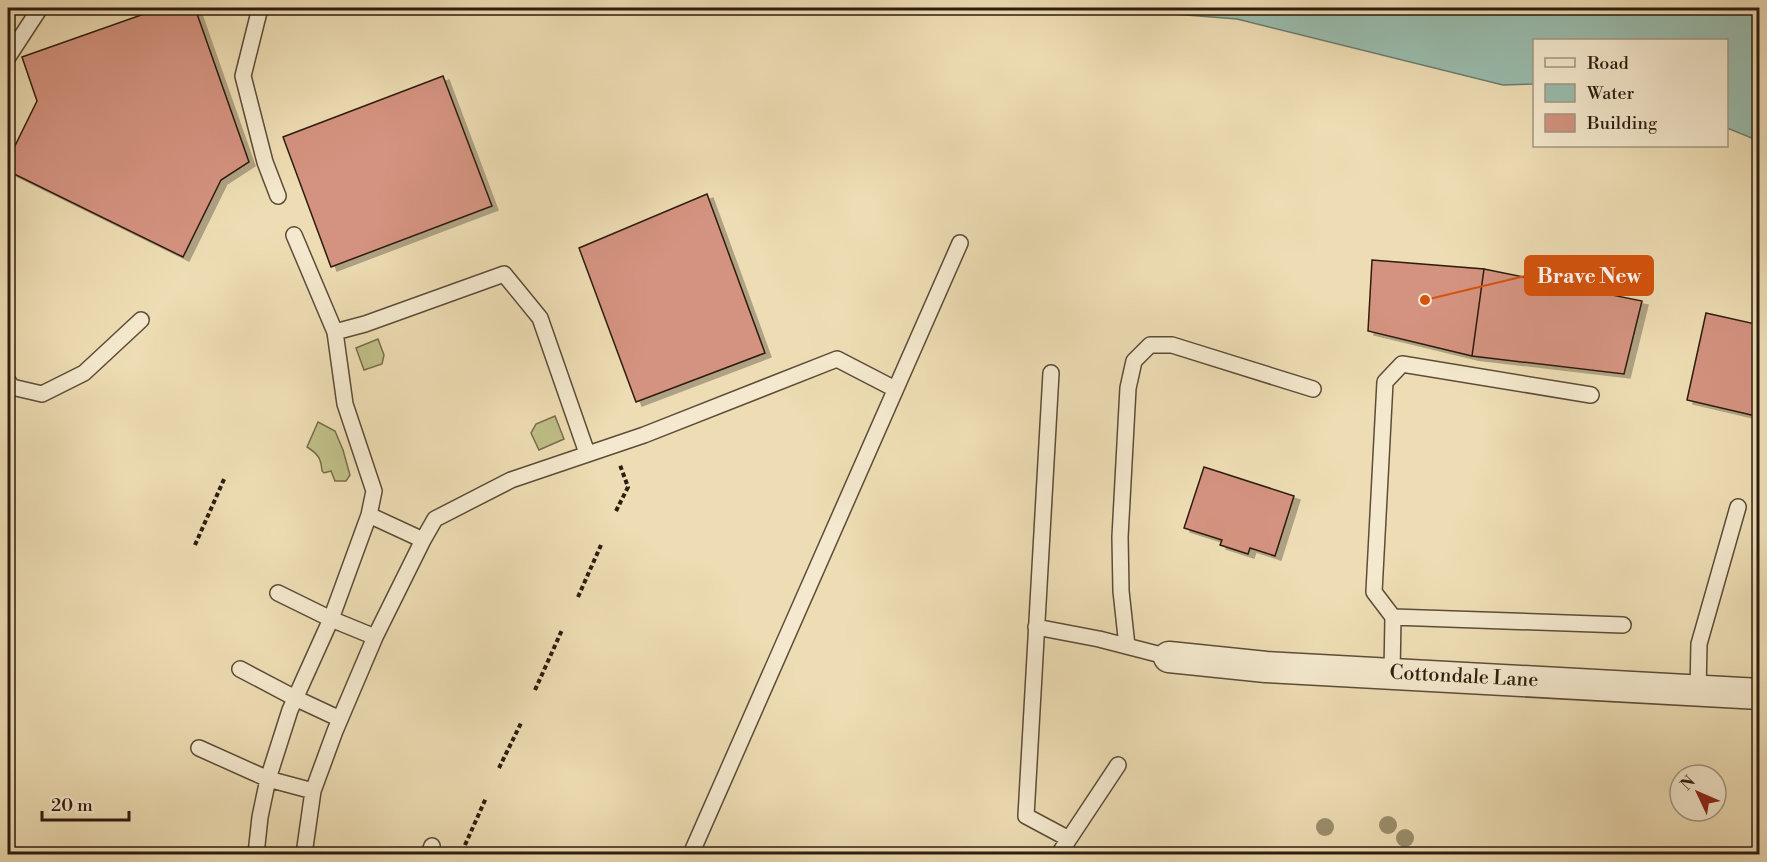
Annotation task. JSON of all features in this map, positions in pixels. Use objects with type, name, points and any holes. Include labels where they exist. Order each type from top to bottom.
[{"type":"street","name":"Cottondale Lane","points":[[1169,657],[1266,667],[1760,694]]},
{"type":"lane","points":[[8,57],[40,8]]},
{"type":"lane","points":[[260,8],[243,76],[265,162],[278,196]]},
{"type":"lane","points":[[256,855],[260,817],[268,779],[290,710],[331,619],[369,515],[374,491],[345,404],[335,332],[294,235]]},
{"type":"lane","points":[[691,855],[960,243]]},
{"type":"lane","points":[[335,332],[365,324],[504,274],[540,318],[587,453]]},
{"type":"lane","points":[[9,388],[42,394],[84,373],[141,320]]},
{"type":"lane","points":[[1127,646],[1121,591],[1120,537],[1128,388],[1134,361],[1150,345],[1172,345],[1313,389]]},
{"type":"lane","points":[[304,855],[313,791],[340,718],[375,637],[435,519],[512,480],[644,435],[837,359],[895,389]]},
{"type":"lane","points":[[1392,673],[1394,617],[1374,592],[1385,382],[1401,364],[1591,395]]},
{"type":"lane","points":[[1051,373],[1026,816],[1070,839]]},
{"type":"lane","points":[[1698,691],[1699,644],[1738,507]]},
{"type":"lane","points":[[369,515],[423,540]]},
{"type":"lane","points":[[278,592],[331,619],[375,637]]},
{"type":"lane","points":[[1394,617],[1623,625]]},
{"type":"lane","points":[[1036,627],[1099,639],[1169,657]]},
{"type":"lane","points":[[240,669],[295,698],[340,718]]},
{"type":"lane","points":[[199,748],[268,779],[313,791]]},
{"type":"lane","points":[[1059,855],[1118,765]]},
{"type":"path","points":[[616,511],[628,486],[620,463]]},
{"type":"path","points":[[195,545],[225,477]]},
{"type":"path","points":[[578,597],[601,545]]},
{"type":"path","points":[[535,690],[562,630]]},
{"type":"path","points":[[499,768],[522,721]]},
{"type":"path","points":[[465,845],[486,798]]},
{"type":"shaded area","points":[[378,339],[384,355],[382,364],[364,370],[356,348]]},
{"type":"shaded area","points":[[555,416],[564,439],[539,450],[531,433],[536,424]]},
{"type":"shaded area","points":[[318,422],[335,431],[350,475],[346,481],[335,481],[331,471],[324,473],[318,457],[307,447]]},
{"type":"water","points":[[1096,8],[1759,8],[1759,141],[1728,128],[1728,39],[1533,39],[1533,84],[1503,85],[1237,19]]},
{"type":"building","points":[[161,8],[195,8],[249,162],[221,180],[183,257],[8,171],[8,160],[37,101],[22,57]]},
{"type":"building","points":[[443,76],[492,206],[331,267],[283,137]]},
{"type":"building","points":[[707,194],[765,353],[636,402],[579,248]]},
{"type":"building","points":[[1372,260],[1484,269],[1472,356],[1368,331]]},
{"type":"building","points":[[1484,269],[1642,301],[1624,374],[1472,356]]},
{"type":"building","points":[[1706,313],[1760,325],[1760,417],[1687,400]]},
{"type":"building","points":[[1204,467],[1294,496],[1275,556],[1250,548],[1248,554],[1220,545],[1222,540],[1184,528]]},
{"type":"place","name":"Brave New","points":[[1425,300]]}]
